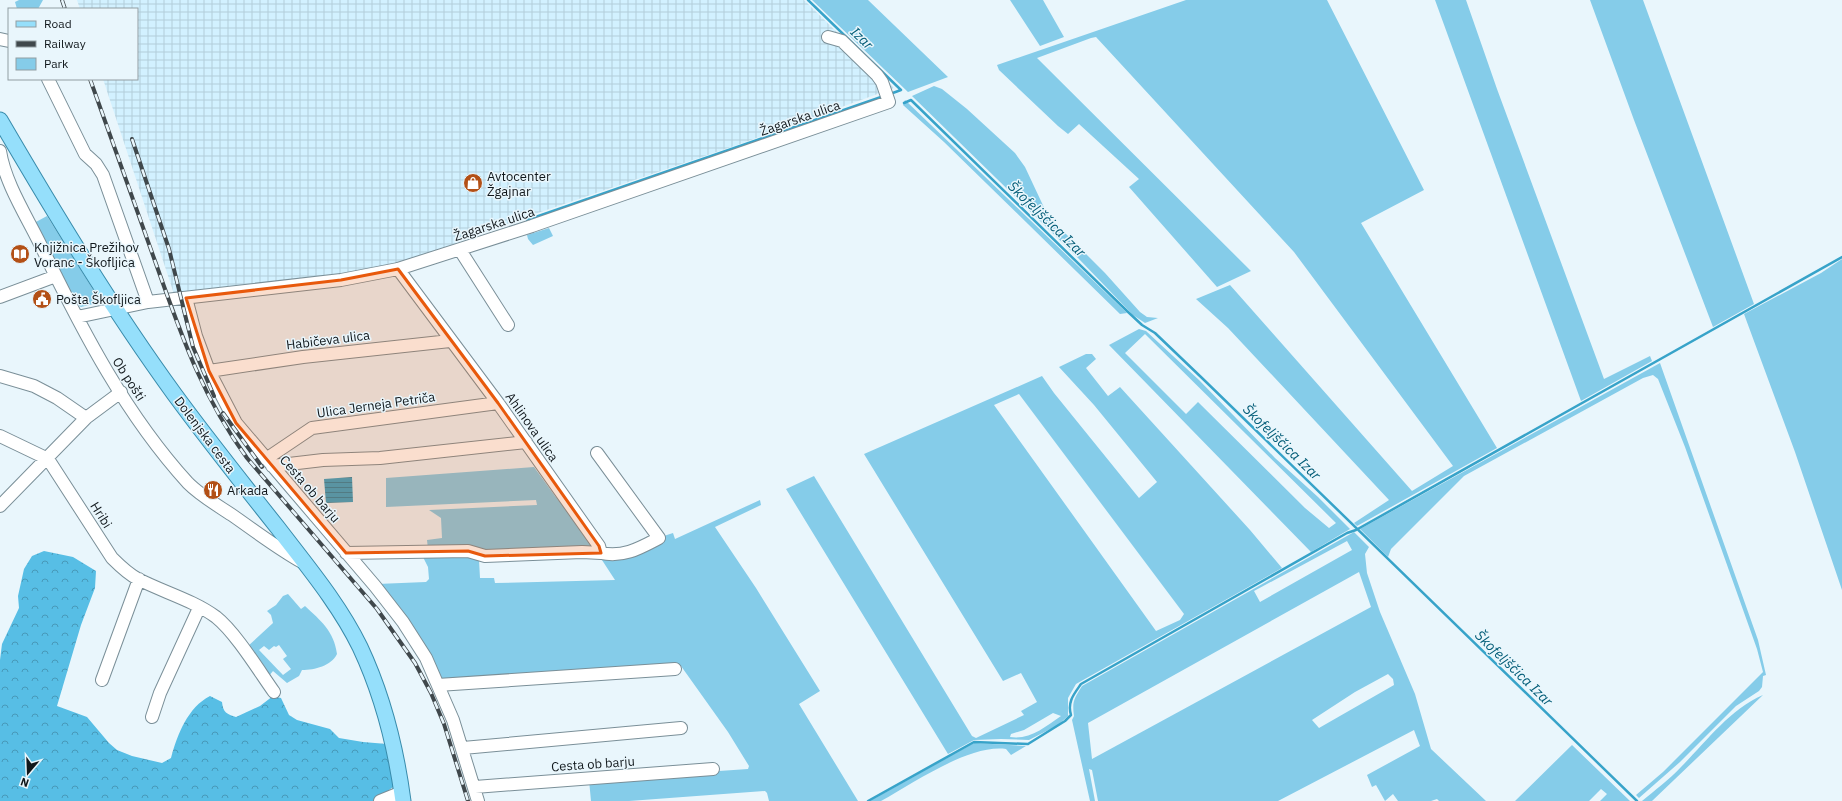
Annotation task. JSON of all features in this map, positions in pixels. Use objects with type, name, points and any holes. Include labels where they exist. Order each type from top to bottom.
[{"type":"main road","name":"Dolenjska cesta","points":[[0,120],[64,229],[144,351],[210,442],[306,564],[333,603],[360,648],[387,716],[396,753],[402,796]]},
{"type":"street","name":"Žagarska ulica","points":[[77,317],[148,302],[341,280],[398,269],[532,226],[889,102],[882,82],[877,75],[842,41],[828,37]]},
{"type":"street","points":[[48,80],[85,154],[96,164],[103,175],[148,302]]},
{"type":"street","name":"Ob pošti","points":[[0,151],[14,191],[77,317],[108,374],[142,426],[189,483],[203,496],[263,538],[306,564]]},
{"type":"street","points":[[460,250],[508,325]]},
{"type":"street","name":"Ahlinova ulica","points":[[398,269],[526,442],[599,546],[601,554]]},
{"type":"street","points":[[0,297],[56,276]]},
{"type":"street","name":"Cesta ob barju","points":[[186,298],[196,336],[209,371],[236,423],[403,622],[426,658],[463,748],[478,801]]},
{"type":"street","name":"Habičeva ulica","points":[[209,371],[303,357],[450,341]]},
{"type":"street","points":[[0,376],[34,386],[57,398],[86,418]]},
{"type":"street","points":[[1,503],[48,459],[86,418],[120,392]]},
{"type":"street","name":"Ulica Jerneja Petriča","points":[[269,462],[312,428],[498,403]]},
{"type":"street","points":[[0,436],[48,459]]},
{"type":"street","points":[[269,462],[380,458],[526,442]]},
{"type":"street","points":[[346,553],[468,551],[484,556],[582,552],[625,554],[642,548],[659,538],[597,453]]},
{"type":"street","name":"Hribi","points":[[48,459],[112,558],[125,570],[139,579],[163,589],[216,617],[230,632],[274,692]]},
{"type":"street","points":[[102,680],[139,579]]},
{"type":"street","points":[[152,717],[160,693],[199,608]]},
{"type":"street","points":[[438,685],[675,669]]},
{"type":"street","name":"Cesta ob barju","points":[[463,748],[681,728]]},
{"type":"street","name":"Cesta ob barju","points":[[474,787],[713,769]]},
{"type":"street","points":[[380,801],[402,796]]},
{"type":"highlighted area","points":[[398,269],[498,403],[599,546],[601,553],[485,556],[468,551],[346,553],[236,423],[209,371],[186,298],[341,280]]},
{"type":"shaded area","points":[[77,0],[804,0],[894,88],[740,144],[526,217],[395,266],[356,274],[174,294],[103,80],[138,80],[138,8],[80,8]]},
{"type":"shaded area","points":[[352,477],[353,502],[326,503],[324,479]]},
{"type":"green space","points":[[19,0],[43,0],[39,8],[17,8],[15,2]]},
{"type":"green space","points":[[812,0],[868,0],[948,77],[908,92]]},
{"type":"green space","points":[[1010,0],[1043,0],[1064,37],[1040,46]]},
{"type":"green space","points":[[1186,0],[1327,0],[1424,190],[1361,223],[1497,448],[1357,526],[1354,523],[1389,500],[1228,328],[1196,299],[1230,285],[1412,491],[1453,466],[1294,252],[1096,37],[1037,58],[1251,271],[1217,287],[1129,187],[1139,179],[1079,124],[1068,134],[1058,126],[999,70],[997,65]]},
{"type":"green space","points":[[1435,0],[1466,0],[1497,89],[1604,379],[1650,356],[1652,361],[1581,401]]},
{"type":"green space","points":[[1590,0],[1643,0],[1754,304],[1713,327],[1634,120]]},
{"type":"green space","points":[[934,86],[942,89],[967,109],[1015,153],[1025,167],[1048,216],[1105,273],[1140,312],[1147,317],[1158,318],[1145,323],[1133,315],[1078,258],[912,96]]},
{"type":"green space","points":[[905,100],[1127,313],[1120,314],[944,142],[903,105]]},
{"type":"green space","points":[[47,216],[99,299],[97,303],[81,307],[76,304],[34,223]]},
{"type":"green space","points":[[549,228],[553,236],[533,245],[528,239],[527,235]]},
{"type":"green space","points":[[1842,259],[1842,590],[1795,452],[1744,314],[1821,273]]},
{"type":"green space","points":[[1139,329],[1146,331],[1199,380],[1275,458],[1318,497],[1350,529],[1311,552],[1109,345]],"holes":[[[1145,334],[1336,523],[1329,528],[1305,508],[1198,402],[1186,414],[1125,353]]]},
{"type":"green space","points":[[1086,354],[1092,354],[1096,359],[1086,368],[1108,396],[1120,387],[1250,530],[1282,568],[1076,684],[1068,698],[1068,716],[1058,725],[1029,740],[974,740],[948,754],[786,489],[814,476],[972,736],[976,738],[1024,715],[1021,711],[1037,702],[1021,673],[1003,681],[864,454],[1042,376],[1139,498],[1157,482],[1094,405],[1059,367]],"holes":[[[1019,394],[1184,614],[1180,620],[1156,631],[994,405]],[[1053,713],[1061,716],[1037,732],[1024,737],[1010,737],[1011,734],[1024,730]]]},
{"type":"green space","points":[[1660,363],[1758,640],[1766,675],[1763,676],[1762,687],[1759,691],[1736,706],[1680,762],[1639,798],[1636,795],[1663,772],[1763,672],[1757,649],[1685,447],[1658,379],[1653,375],[1643,378],[1464,476],[1391,549],[1388,557],[1360,529]]},
{"type":"green space","points":[[534,467],[596,547],[477,551],[428,549],[427,540],[442,538],[441,518],[429,510],[537,505],[536,500],[386,507],[386,478]]},
{"type":"green space","points":[[760,500],[761,505],[715,527],[756,588],[820,691],[799,704],[858,801],[769,801],[765,791],[629,801],[591,801],[589,780],[748,769],[749,766],[728,732],[681,666],[441,680],[377,584],[426,582],[429,579],[428,567],[422,555],[468,554],[479,560],[480,578],[494,578],[495,583],[615,580],[600,557],[673,533],[675,539]]},
{"type":"green space","points":[[1354,532],[1369,547],[1365,554],[1367,573],[1380,612],[1415,694],[1431,749],[1486,801],[1439,801],[1437,799],[1431,801],[1398,801],[1393,794],[1385,801],[1376,785],[1372,787],[1367,775],[1420,746],[1414,730],[1278,801],[1098,801],[1092,770],[1089,769],[1095,801],[1090,801],[1072,720],[1074,716],[1074,700],[1082,686]],"holes":[[[1347,541],[1352,550],[1260,602],[1254,591]],[[1359,572],[1371,607],[1092,759],[1088,723]],[[1388,674],[1393,679],[1394,685],[1319,728],[1312,720],[1355,692]]]},
{"type":"green space","points":[[44,551],[73,557],[96,571],[95,588],[81,625],[57,706],[87,717],[109,743],[117,750],[132,756],[162,763],[171,758],[184,722],[195,707],[210,696],[222,702],[223,709],[230,715],[236,717],[260,706],[273,696],[281,698],[289,715],[297,720],[330,729],[339,738],[387,744],[393,787],[375,801],[0,801],[0,660],[2,644],[19,608],[18,596],[24,569],[32,556]]},
{"type":"green space","points":[[288,594],[301,609],[305,606],[326,627],[333,639],[337,654],[331,662],[317,668],[302,670],[299,676],[287,683],[273,671],[268,677],[247,647],[273,623],[271,615],[267,611],[276,605],[283,596]],"holes":[[[279,645],[287,656],[283,659],[291,669],[283,675],[259,650],[264,646],[269,650],[274,646],[276,647]]]},
{"type":"green space","points":[[1763,695],[1652,801],[1642,801],[1667,781],[1729,718],[1751,701]]},
{"type":"green space","points":[[974,743],[1026,746],[1011,755],[1006,749],[991,749],[976,752],[942,766],[881,801],[870,801]]},
{"type":"green space","points":[[1572,745],[1630,801],[1600,801],[1607,794],[1601,789],[1589,801],[1515,801]]},
{"type":"waterway","name":"Izar","points":[[808,0],[901,90],[890,94]]},
{"type":"waterway","points":[[527,220],[881,97]]},
{"type":"waterway","name":"Škofeljščica Izar","points":[[904,103],[911,100],[1127,311],[1142,325],[1155,333],[1202,378],[1637,801]]},
{"type":"waterway","points":[[868,801],[974,742],[1028,744],[1065,721],[1071,715],[1071,702],[1081,684],[1347,533],[1356,530],[1842,257]]},
{"type":"railway","points":[[62,0],[65,8]]},
{"type":"railway","points":[[90,80],[183,339],[217,411],[247,458],[377,609],[415,663],[431,693],[444,724],[468,801]]},
{"type":"railway","points":[[132,139],[169,249],[193,347],[214,396]]},
{"type":"railway","points":[[223,413],[262,467]]},
{"type":"place","name":"Avtocenter Žgajnar","points":[[473,183]]},
{"type":"place","name":"Knjižnica Prežihov Voranc - Škofljica","points":[[20,254]]},
{"type":"place","name":"Pošta Škofljica","points":[[42,299]]},
{"type":"place","name":"Arkada","points":[[213,490]]}]
